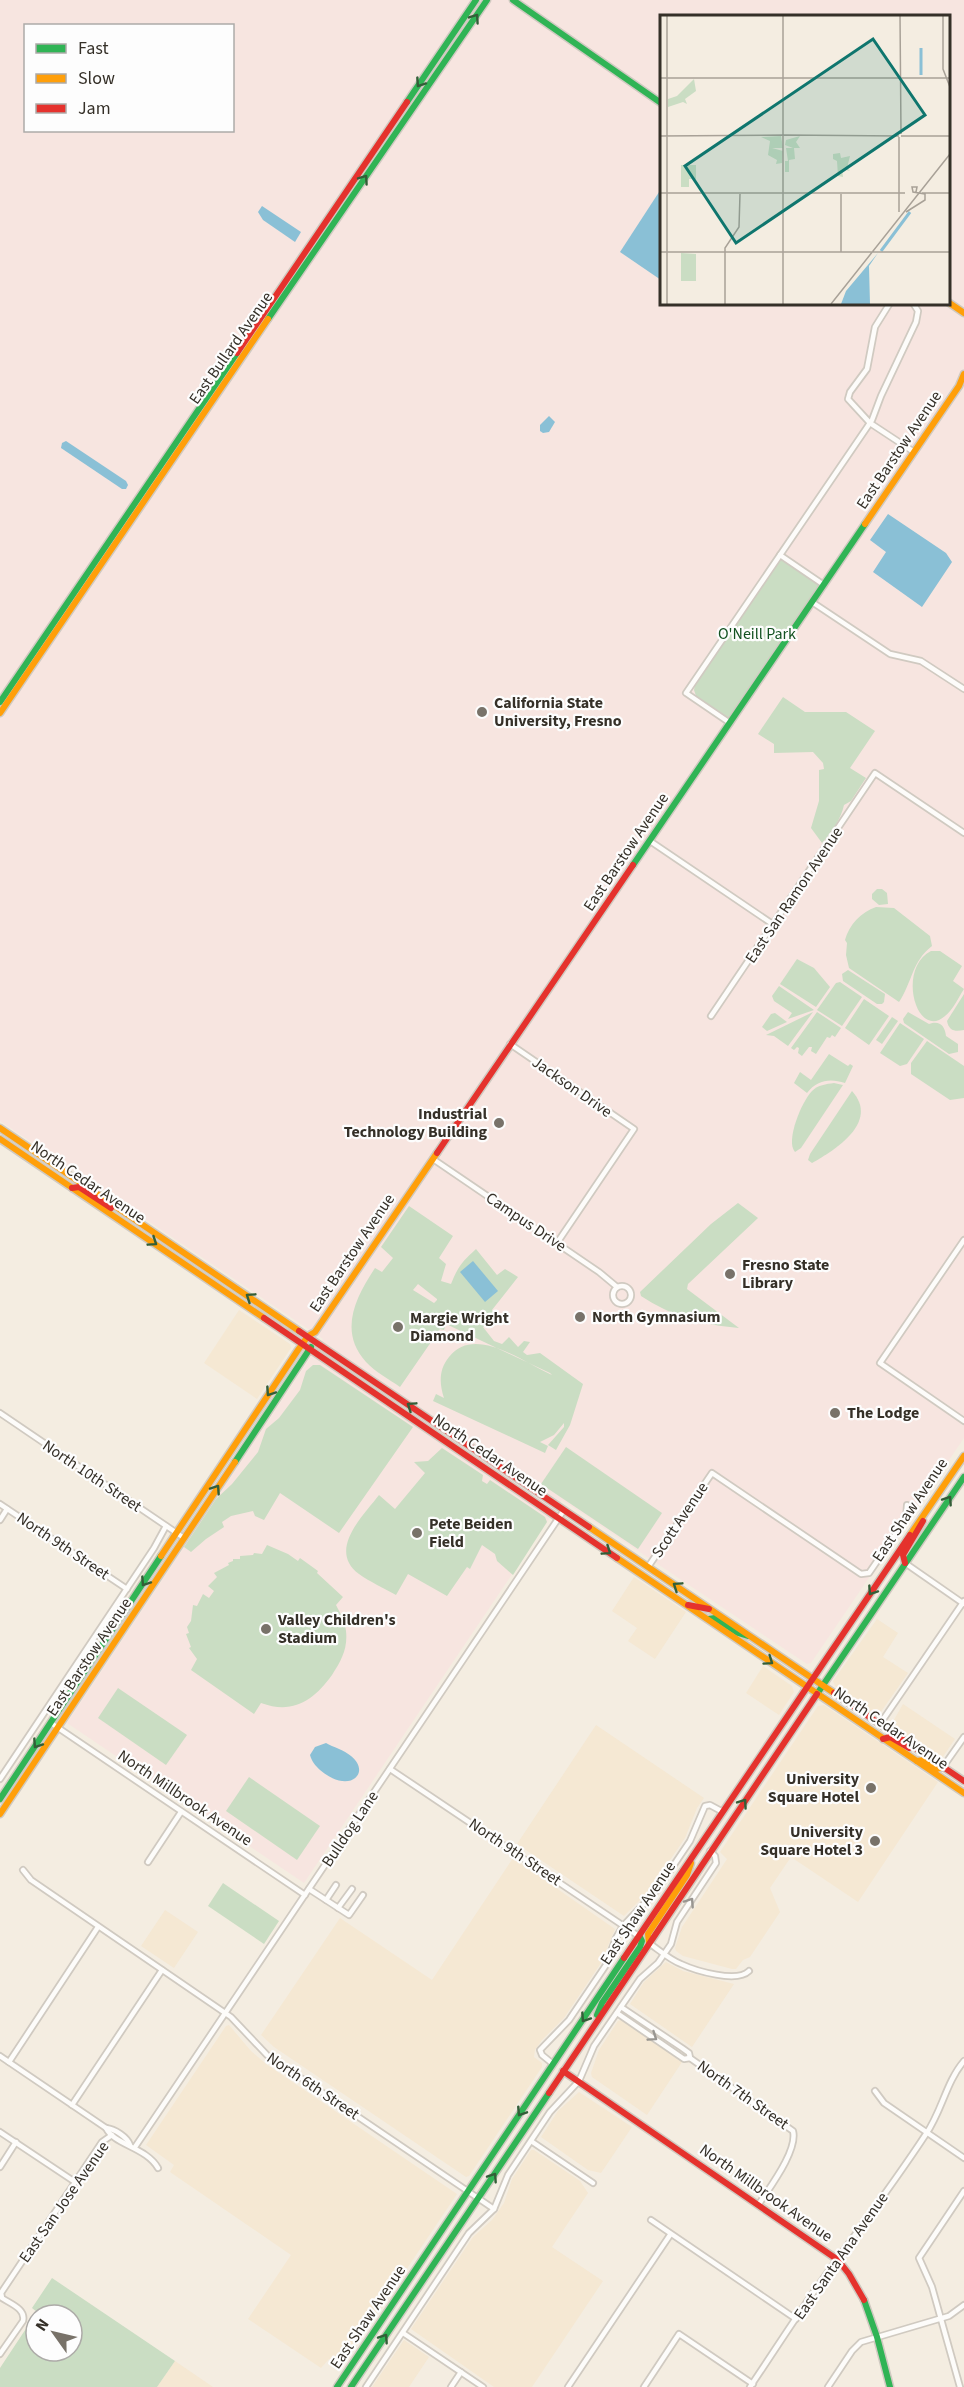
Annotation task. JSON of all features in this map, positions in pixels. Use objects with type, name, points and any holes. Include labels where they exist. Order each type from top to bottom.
[{"type":"main road","name":"East Bullard Avenue","points":[[0,702],[476,0]]},
{"type":"main road","name":"East Bullard Avenue","points":[[0,713],[147,494],[487,0]]},
{"type":"main road","points":[[513,0],[660,102]]},
{"type":"main road","points":[[949,303],[964,314]]},
{"type":"main road","name":"East Barstow Avenue","points":[[0,1799],[308,1336],[315,1332],[914,452],[962,385],[964,374]]},
{"type":"main road","name":"North Cedar Avenue","points":[[0,1128],[964,1781]]},
{"type":"main road","name":"North Cedar Avenue","points":[[0,1139],[964,1793]]},
{"type":"main road","points":[[72,1188],[79,1187],[114,1210],[136,1220]]},
{"type":"main road","name":"East Barstow Avenue","points":[[0,1814],[310,1349],[315,1341],[315,1332]]},
{"type":"main road","name":"East Shaw Avenue","points":[[337,2387],[812,1677],[964,1456]]},
{"type":"main road","name":"East Shaw Avenue","points":[[351,2387],[964,1477]]},
{"type":"main road","points":[[905,1563],[903,1555],[917,1534],[927,1510]]},
{"type":"main road","points":[[687,1605],[696,1604],[705,1610],[710,1608]]},
{"type":"main road","points":[[709,1619],[715,1618],[738,1633],[757,1639]]},
{"type":"main road","points":[[883,1739],[890,1737],[929,1757]]},
{"type":"main road","points":[[916,1761],[924,1760],[937,1769],[943,1767]]},
{"type":"main road","points":[[937,1774],[943,1773],[952,1778],[957,1777]]},
{"type":"main road","points":[[649,1943],[648,1934],[687,1875],[695,1852]]},
{"type":"main road","points":[[594,2026],[602,2003],[640,1947],[642,1941],[639,1937]]},
{"type":"main road","name":"North Millbrook Avenue","points":[[563,2071],[838,2260],[855,2281],[863,2296],[890,2387]]},
{"type":"street","points":[[889,304],[875,327],[867,369],[849,395],[850,402],[870,423],[914,452]]},
{"type":"street","points":[[730,723],[686,693],[870,423],[916,322],[918,311],[914,304]]},
{"type":"street","points":[[780,555],[824,585]]},
{"type":"street","points":[[812,602],[890,654],[921,661],[964,689]]},
{"type":"street","name":"East San Ramon Avenue","points":[[711,1016],[875,773],[964,833]]},
{"type":"street","points":[[650,841],[774,925]]},
{"type":"street","name":"Jackson Drive","points":[[510,1044],[634,1129],[556,1243]]},
{"type":"street","name":"Campus Drive","points":[[433,1159],[613,1282],[617,1287]]},
{"type":"street","points":[[964,1240],[880,1363],[964,1421]]},
{"type":"street","name":"North 10th Street","points":[[0,1413],[184,1538]]},
{"type":"street","name":"Scott Avenue","points":[[648,1567],[712,1473],[861,1574],[869,1573],[906,1519],[907,1505]]},
{"type":"street","name":"North 9th Street","points":[[0,1504],[127,1589]]},
{"type":"street","points":[[0,1520],[7,1509]]},
{"type":"street","name":"Bulldog Lane","points":[[133,2146],[226,2013],[564,1510]]},
{"type":"street","points":[[0,1779],[127,1589],[166,1526]]},
{"type":"street","points":[[880,1724],[964,1602],[905,1563]]},
{"type":"street","name":"North Millbrook Avenue","points":[[51,1723],[305,1895]]},
{"type":"street","points":[[943,1767],[964,1737]]},
{"type":"street","name":"North 9th Street","points":[[390,1769],[639,1937]]},
{"type":"street","points":[[553,2064],[542,2055],[540,2050],[570,2020],[606,1965],[623,1926],[657,1890],[690,1841],[705,1806],[710,1805],[723,1812]]},
{"type":"street","points":[[148,1862],[182,1812]]},
{"type":"street","points":[[366,2387],[469,2233],[494,2209],[507,2175],[554,2107],[579,2081],[594,2046],[640,1979],[658,1963],[671,1944],[677,1922],[716,1863],[715,1856],[710,1851]]},
{"type":"street","name":"North 6th Street","points":[[23,1870],[30,1880],[226,2013],[267,2055],[494,2209]]},
{"type":"street","points":[[326,1900],[336,1885]]},
{"type":"street","points":[[309,1889],[349,1915],[363,1894]]},
{"type":"street","points":[[338,1908],[352,1889]]},
{"type":"street","points":[[9,2062],[99,1927]]},
{"type":"street","points":[[649,1943],[682,1965],[727,1976],[739,1977],[749,1971]]},
{"type":"street","points":[[72,2105],[162,1970]]},
{"type":"street","name":"North 7th Street","points":[[621,2007],[689,2053],[690,2058],[788,2126],[794,2134],[782,2167],[759,2204]]},
{"type":"street","name":"North 7th Street","points":[[617,2013],[684,2059],[690,2058]]},
{"type":"street","points":[[0,2056],[106,2128],[125,2144],[133,2146]]},
{"type":"street","name":"East Santa Ana Avenue","points":[[751,2385],[927,2133],[939,2112],[953,2078],[964,2061]]},
{"type":"street","points":[[874,2091],[884,2103],[964,2158]]},
{"type":"street","points":[[106,2128],[112,2128],[128,2140],[151,2159],[158,2168]]},
{"type":"street","points":[[0,2132],[75,2182]]},
{"type":"street","name":"East San Jose Avenue","points":[[0,2354],[23,2321],[24,2315],[22,2311],[2,2298],[1,2293],[102,2142],[112,2135]]},
{"type":"street","points":[[531,2141],[593,2183]]},
{"type":"street","points":[[0,2167],[16,2142]]},
{"type":"street","points":[[960,2387],[930,2281],[919,2258],[964,2192]]},
{"type":"street","points":[[651,2220],[796,2319]]},
{"type":"street","points":[[568,2387],[670,2235]]},
{"type":"street","points":[[828,2387],[856,2346],[876,2336],[955,2313],[964,2305]]},
{"type":"street","points":[[403,2333],[483,2387]]},
{"type":"street","points":[[644,2387],[679,2334],[751,2385]]},
{"type":"street","points":[[451,2387],[461,2372]]},
{"type":"shaded area","name":"California State University, Fresno","points":[[0,0],[964,0],[964,1438],[811,1663],[807,1664],[562,1500],[304,1883],[67,1723],[323,1339],[0,1121]]},
{"type":"shaded area","points":[[239,1310],[290,1344],[291,1348],[257,1399],[204,1363]]},
{"type":"shaded area","points":[[634,1577],[686,1612],[655,1659],[628,1641],[637,1628],[612,1611]]},
{"type":"shaded area","points":[[877,1619],[898,1633],[883,1657],[908,1673],[878,1716],[835,1686],[833,1681]]},
{"type":"shaded area","points":[[763,1666],[792,1686],[794,1692],[779,1715],[746,1693]]},
{"type":"shaded area","points":[[903,1704],[955,1739],[942,1758],[891,1725]]},
{"type":"shaded area","points":[[824,1705],[938,1782],[858,1902],[791,1857],[770,1888],[780,1912],[750,1957],[743,1960],[736,1969],[732,1969],[683,1956],[675,1948],[682,1927],[727,1859],[720,1852],[818,1706]]},
{"type":"shaded area","points":[[596,1725],[704,1798],[697,1808],[685,1838],[649,1891],[624,1916],[517,1844]]},
{"type":"shaded area","points":[[513,1858],[615,1929],[601,1963],[564,2018],[535,2050],[534,2057],[542,2063],[542,2067],[469,2176],[466,2177],[274,2047],[261,2035],[340,1918],[432,1980]]},
{"type":"shaded area","points":[[165,1910],[198,1932],[174,1968],[141,1946]]},
{"type":"shaded area","points":[[666,1962],[683,1971],[734,1984],[692,2047],[630,2004],[644,1982]]},
{"type":"shaded area","points":[[621,2020],[682,2062],[647,2115],[592,2077],[591,2073],[599,2050],[618,2021]]},
{"type":"shaded area","points":[[229,2025],[251,2051],[266,2064],[457,2194],[343,2364],[329,2359],[321,2368],[248,2319],[291,2255],[170,2172],[174,2165],[146,2145],[226,2026]]},
{"type":"shaded area","points":[[579,2092],[632,2127],[601,2173],[588,2170],[541,2137],[558,2111]]},
{"type":"shaded area","points":[[531,2150],[580,2181],[588,2193],[552,2247],[603,2281],[532,2387],[494,2387],[411,2329],[473,2237],[492,2220],[504,2203],[512,2179]]},
{"type":"shaded area","points":[[404,2340],[429,2357],[409,2387],[372,2387]]},
{"type":"shaded area","points":[[175,2361],[213,2387],[157,2387]]},
{"type":"green space","name":"O'Neill Park","points":[[781,558],[820,584],[728,718],[696,696],[695,684]]},
{"type":"green space","points":[[783,697],[805,712],[846,712],[875,731],[850,768],[866,778],[851,801],[844,805],[836,825],[822,843],[811,828],[819,801],[819,770],[824,769],[823,763],[813,752],[774,753],[774,744],[758,734]]},
{"type":"green space","points":[[877,889],[882,889],[887,893],[888,904],[879,905],[872,899],[872,894]]},
{"type":"green space","points":[[876,907],[894,908],[930,936],[932,946],[920,958],[899,1002],[849,968],[845,940],[847,934],[861,916]]},
{"type":"green space","points":[[931,951],[940,951],[962,966],[953,981],[964,989],[948,1013],[935,1021],[926,1019],[919,1011],[914,1000],[913,986],[914,972],[920,960]]},
{"type":"green space","points":[[797,959],[814,968],[830,987],[816,1007],[780,984]]},
{"type":"green space","points":[[848,970],[885,994],[884,1002],[877,1004],[843,981],[842,974]]},
{"type":"green space","points":[[840,982],[862,997],[842,1026],[817,1010],[836,983]]},
{"type":"green space","points":[[779,986],[814,1010],[788,1019],[792,1013],[774,1001],[772,996]]},
{"type":"green space","points":[[964,994],[964,1030],[955,1031],[949,1027],[947,1021]]},
{"type":"green space","points":[[864,999],[889,1016],[869,1045],[845,1028]]},
{"type":"green space","points":[[813,1012],[788,1046],[774,1036],[766,1035]]},
{"type":"green space","points":[[817,1012],[841,1028],[835,1037],[832,1035],[830,1038],[827,1037],[816,1054],[811,1051],[812,1047],[809,1047],[802,1056],[798,1053],[799,1048],[794,1050],[791,1048]]},
{"type":"green space","points":[[908,1012],[929,1024],[941,1024],[946,1036],[958,1044],[958,1052],[949,1054],[904,1023],[903,1019]]},
{"type":"green space","points":[[775,1013],[787,1022],[767,1031],[762,1027],[771,1014]]},
{"type":"green space","points":[[892,1017],[898,1021],[882,1044],[876,1040]]},
{"type":"green space","points":[[900,1023],[924,1039],[907,1064],[900,1066],[880,1053]]},
{"type":"green space","points":[[927,1041],[964,1066],[964,1098],[950,1100],[911,1074],[911,1063]]},
{"type":"green space","points":[[829,1054],[848,1066],[850,1064],[853,1066],[845,1083],[824,1081],[815,1085],[807,1093],[794,1083],[800,1072],[811,1080]]},
{"type":"green space","points":[[834,1083],[843,1085],[801,1148],[795,1152],[792,1147],[793,1131],[804,1103],[814,1089]]},
{"type":"green space","points":[[852,1091],[859,1102],[861,1114],[858,1124],[842,1143],[812,1163],[808,1160],[810,1154]]},
{"type":"green space","points":[[738,1203],[758,1218],[688,1284],[687,1289],[739,1328],[713,1325],[688,1318],[664,1309],[641,1296],[640,1292],[711,1224]]},
{"type":"green space","points":[[409,1206],[453,1236],[439,1258],[446,1264],[441,1281],[451,1284],[461,1264],[476,1249],[497,1275],[505,1269],[518,1277],[492,1310],[496,1316],[483,1327],[494,1341],[502,1344],[509,1337],[518,1347],[524,1341],[530,1342],[523,1352],[527,1355],[540,1353],[583,1384],[570,1425],[556,1450],[548,1445],[564,1427],[564,1423],[554,1435],[540,1442],[548,1446],[545,1453],[433,1401],[436,1394],[444,1398],[441,1387],[442,1371],[449,1357],[460,1348],[472,1344],[499,1349],[446,1324],[444,1330],[440,1329],[400,1387],[366,1362],[353,1338],[353,1314],[356,1302],[375,1268],[382,1272],[393,1258],[381,1247]],"holes":[[[418,1284],[437,1299],[434,1303],[413,1290]]]},
{"type":"green space","points":[[313,1365],[320,1365],[413,1427],[339,1533],[280,1493],[264,1520],[255,1516],[253,1511],[231,1516],[222,1522],[224,1527],[191,1552],[184,1547],[216,1499],[232,1484],[258,1452],[266,1429],[279,1418],[300,1390],[306,1371]]},
{"type":"green space","points":[[566,1447],[662,1513],[638,1549],[541,1484]]},
{"type":"green space","name":"Pete Beiden Field","points":[[442,1448],[483,1475],[482,1481],[487,1484],[490,1480],[545,1517],[547,1522],[513,1575],[497,1561],[495,1554],[482,1545],[470,1569],[467,1567],[447,1596],[408,1574],[396,1595],[359,1574],[350,1565],[346,1554],[347,1544],[357,1523],[379,1495],[395,1509],[425,1473],[414,1462],[428,1461]]},
{"type":"green space","name":"Valley Children's Stadium","points":[[267,1545],[298,1561],[300,1558],[318,1571],[317,1573],[343,1597],[336,1605],[345,1624],[346,1644],[341,1660],[318,1692],[293,1706],[272,1706],[261,1703],[254,1714],[191,1670],[197,1659],[189,1648],[191,1647],[186,1634],[189,1633],[187,1627],[191,1621],[193,1605],[197,1606],[203,1594],[209,1598],[214,1591],[208,1586],[217,1577],[214,1573],[229,1565],[228,1563],[233,1559],[240,1559],[240,1556],[262,1554]]},
{"type":"green space","points":[[118,1688],[187,1735],[166,1765],[98,1718]]},
{"type":"green space","points":[[249,1777],[320,1826],[297,1860],[226,1811]]},
{"type":"green space","points":[[223,1883],[279,1921],[264,1944],[208,1906]]},
{"type":"green space","points":[[52,2278],[175,2361],[157,2387],[0,2387],[0,2368],[24,2332],[24,2363],[84,2363],[84,2303],[35,2303]]},
{"type":"water","points":[[660,191],[660,279],[620,252]]},
{"type":"water","points":[[262,206],[301,232],[295,242],[263,220],[258,212]]},
{"type":"water","points":[[549,416],[555,422],[549,432],[543,433],[540,431],[540,425]]},
{"type":"water","points":[[66,441],[126,481],[128,485],[126,489],[122,489],[61,448],[62,443]]},
{"type":"water","points":[[888,514],[946,553],[952,562],[922,607],[873,572],[886,552],[870,540]]},
{"type":"water","points":[[473,1261],[498,1291],[485,1302],[460,1272]]},
{"type":"water","points":[[326,1743],[348,1754],[357,1763],[359,1769],[354,1779],[340,1781],[315,1765],[310,1755],[315,1747]]},
{"type":"traffic: fast","points":[[407,102],[476,0]]},
{"type":"traffic: fast","points":[[268,319],[487,0]]},
{"type":"traffic: fast","points":[[513,0],[660,102]]},
{"type":"traffic: fast","points":[[0,702],[237,353]]},
{"type":"traffic: fast","points":[[633,865],[865,524]]},
{"type":"traffic: fast","points":[[235,1462],[311,1347]]},
{"type":"traffic: fast","points":[[817,1694],[964,1477]]},
{"type":"traffic: fast","points":[[0,1799],[161,1556]]},
{"type":"traffic: fast","points":[[709,1619],[715,1618],[738,1633],[748,1636]]},
{"type":"traffic: fast","points":[[597,2015],[602,2003],[640,1947],[642,1941],[640,1937]]},
{"type":"traffic: fast","points":[[337,2387],[624,1958]]},
{"type":"traffic: fast","points":[[351,2387],[549,2093]]},
{"type":"traffic: fast","points":[[864,2300],[877,2337],[890,2387]]},
{"type":"traffic: slow","points":[[949,303],[964,313]]},
{"type":"traffic: slow","points":[[0,713],[268,319]]},
{"type":"traffic: slow","points":[[865,524],[959,386],[964,374]]},
{"type":"traffic: slow","points":[[0,1128],[299,1331]]},
{"type":"traffic: slow","points":[[0,1139],[264,1318]]},
{"type":"traffic: slow","points":[[161,1556],[298,1350],[308,1336],[315,1332],[437,1153]]},
{"type":"traffic: slow","points":[[910,1535],[964,1456]]},
{"type":"traffic: slow","points":[[0,1814],[235,1462]]},
{"type":"traffic: slow","points":[[589,1527],[834,1693]]},
{"type":"traffic: slow","points":[[617,1558],[964,1793]]},
{"type":"traffic: slow","points":[[917,1761],[924,1760],[937,1769],[943,1767]]},
{"type":"traffic: slow","points":[[649,1943],[648,1934],[687,1875],[691,1863]]},
{"type":"traffic: jam","points":[[237,353],[407,102]]},
{"type":"traffic: jam","points":[[437,1153],[633,865]]},
{"type":"traffic: jam","points":[[72,1188],[79,1187],[111,1208]]},
{"type":"traffic: jam","points":[[264,1318],[617,1558]]},
{"type":"traffic: jam","points":[[299,1331],[589,1527]]},
{"type":"traffic: jam","points":[[905,1563],[903,1555],[923,1521]]},
{"type":"traffic: jam","points":[[624,1958],[910,1535]]},
{"type":"traffic: jam","points":[[688,1605],[709,1609]]},
{"type":"traffic: jam","points":[[834,1693],[964,1781]]},
{"type":"traffic: jam","points":[[549,2093],[817,1694]]},
{"type":"traffic: jam","points":[[883,1739],[890,1737],[909,1748]]},
{"type":"traffic: jam","points":[[563,2071],[838,2260],[864,2300]]},
{"type":"place","name":"California State University, Fresno","points":[[482,712]]},
{"type":"place","name":"Industrial Technology Building","points":[[499,1123]]},
{"type":"place","name":"Fresno State Library","points":[[730,1274]]},
{"type":"place","name":"North Gymnasium","points":[[580,1317]]},
{"type":"place","name":"Margie Wright Diamond","points":[[398,1327]]},
{"type":"place","name":"The Lodge","points":[[835,1413]]},
{"type":"place","name":"Pete Beiden Field","points":[[417,1533]]},
{"type":"place","name":"Valley Children's Stadium","points":[[266,1629]]},
{"type":"place","name":"University Square Hotel","points":[[871,1788]]},
{"type":"place","name":"University Square Hotel 3","points":[[875,1841]]}]
